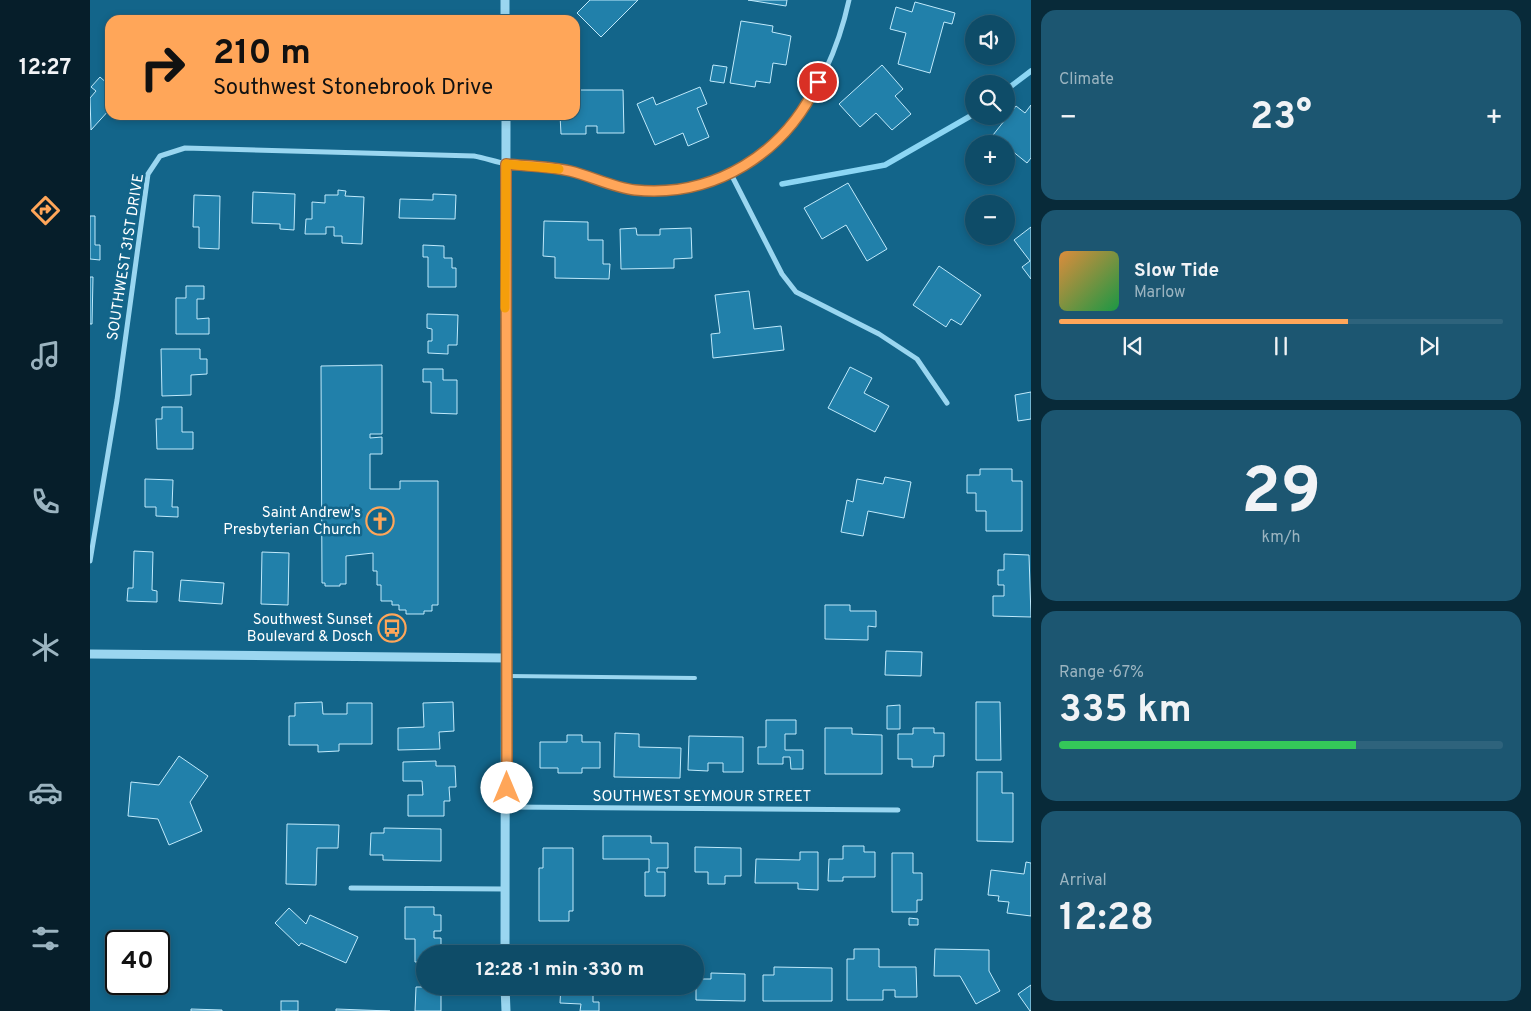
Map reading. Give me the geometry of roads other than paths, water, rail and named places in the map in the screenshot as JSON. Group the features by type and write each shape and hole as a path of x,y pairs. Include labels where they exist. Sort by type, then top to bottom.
{"street":[{"path":"505,0 505,15"},
{"name":"SOUTHWEST 31ST DRIVE","path":"90,561 117,400 148,174 160,156 185,148 474,156 506,164 569,170 633,190 657,191 700,185 731,174 752,162 786,134 811,97 832,51 849,0"},
{"path":"505,945 507,807 506,120"},
{"path":"731,174 782,274 796,292 880,334 917,359 947,404"},
{"path":"90,654 506,658"},
{"name":"SOUTHWEST SEYMOUR STREET","path":"507,807 898,810"},
{"path":"351,888 505,889"},
{"path":"506,995 506,1011"}],"lane":[{"path":"506,676 695,678"}],"waterway":[{"path":"1015,83 1031,71"},
{"path":"782,184 885,165 965,119"}],"place":[{"name":"Saint Andrew's Presbyterian Church","path":"380,521"},
{"name":"Southwest Sunset Boulevard & Dosch","path":"392,628"}]}
